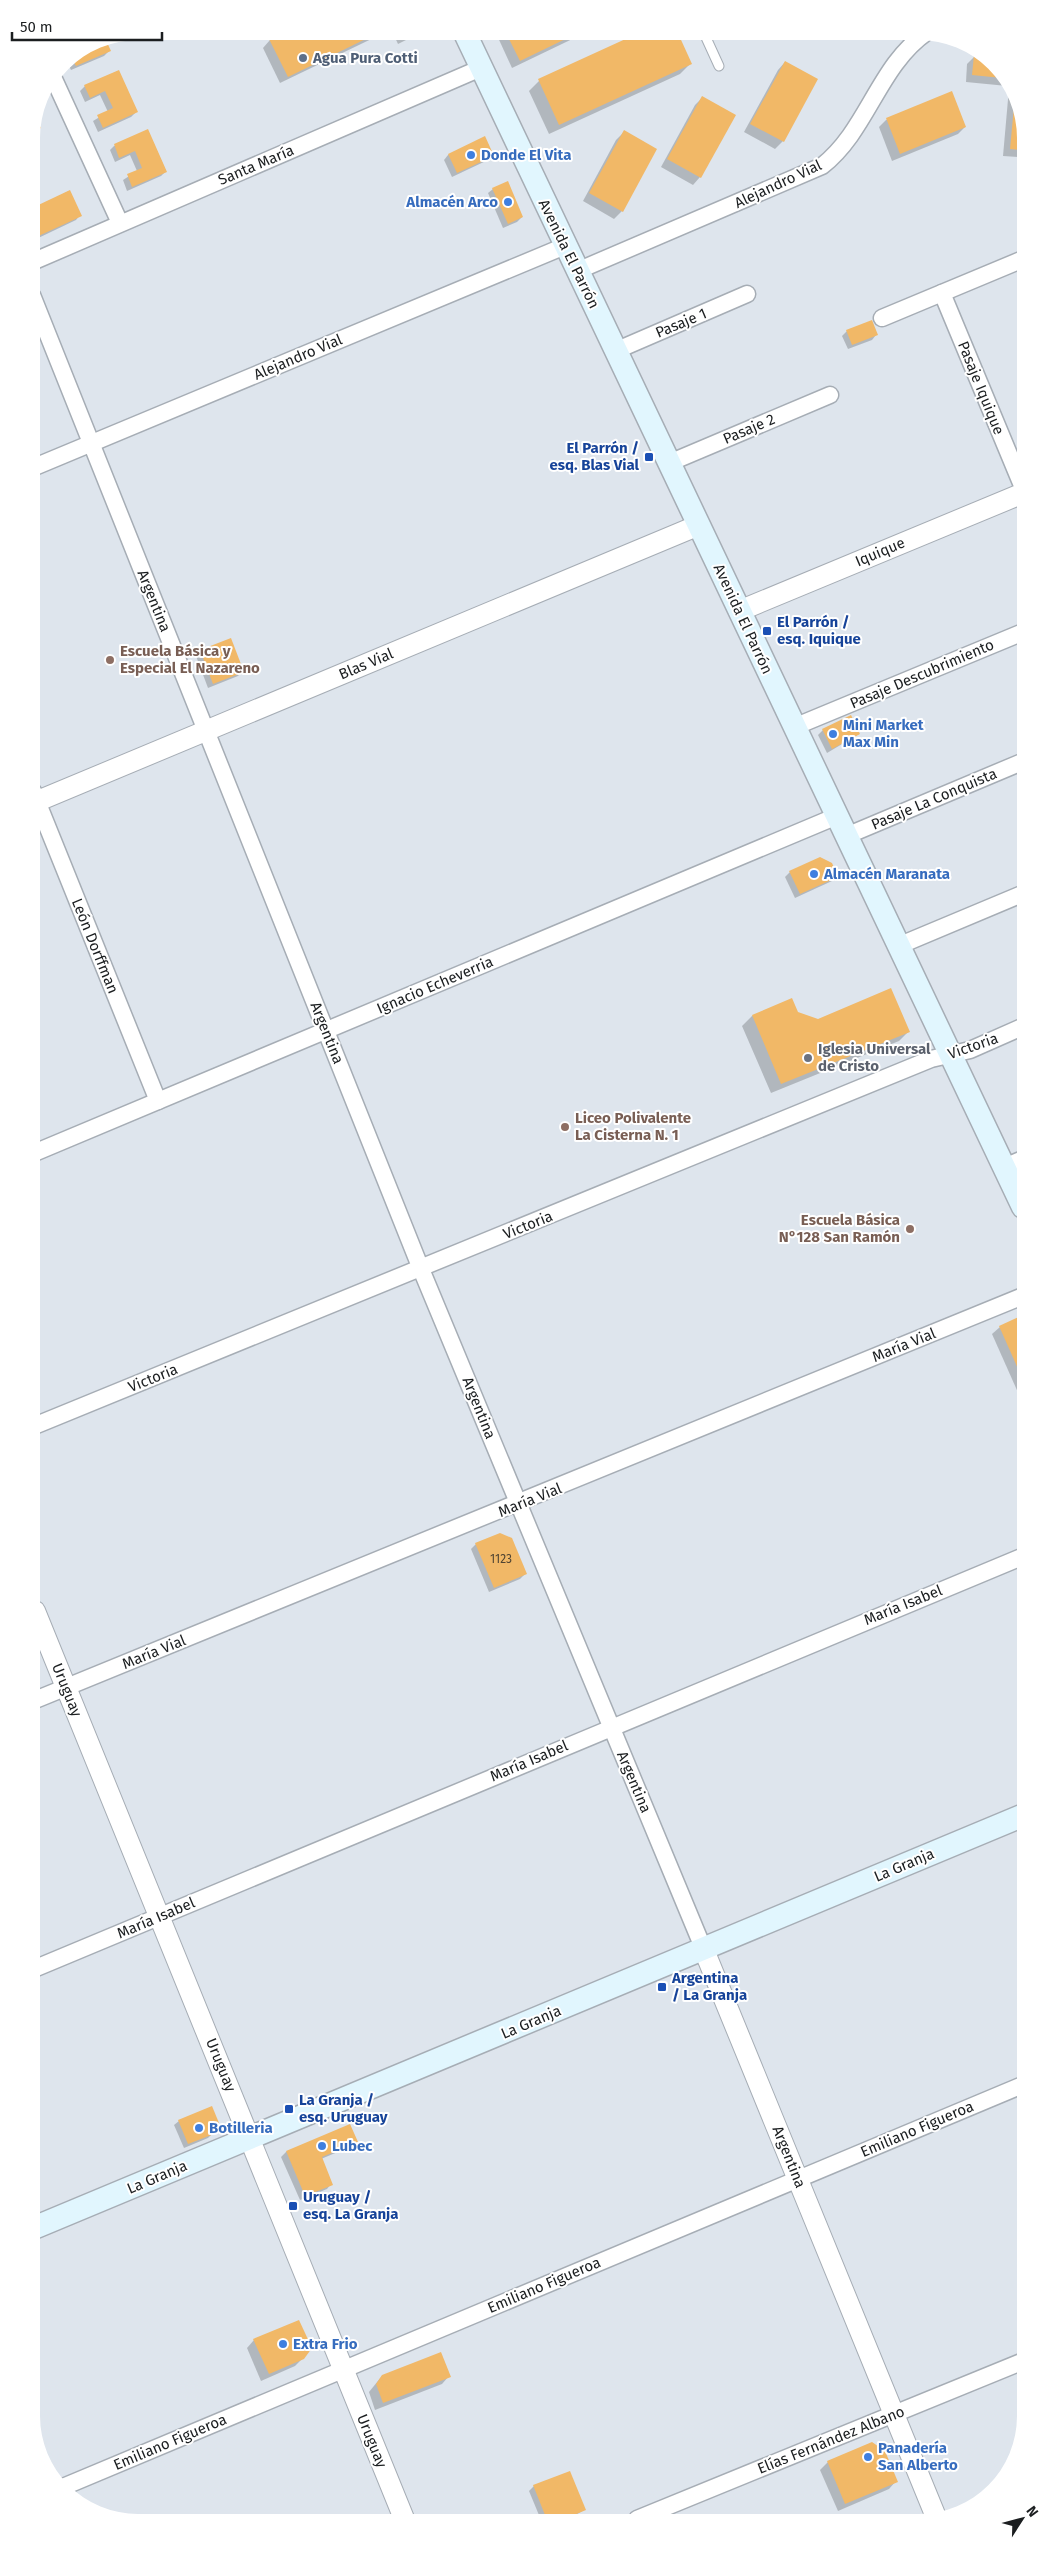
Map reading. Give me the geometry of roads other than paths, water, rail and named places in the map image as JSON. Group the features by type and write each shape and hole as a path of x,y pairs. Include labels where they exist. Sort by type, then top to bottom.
{"main road":[{"name":"Avenida El Parrón","path":"468,40 576,271 898,946 950,1054 1013,1163 1017,1181"},
{"name":"La Granja","path":"40,2225 1017,1818"}],"street":[{"name":"Alejandro Vial","path":"576,271 822,166 848,141 890,68 916,40"},
{"name":"Santa María","path":"40,258 481,68"},
{"path":"56,84 120,223"},
{"name":"Alejandro Vial","path":"40,465 565,246"},
{"path":"882,318 1017,262"},
{"name":"Pasaje Iquique","path":"942,293 1017,473"},
{"name":"Pasaje 1","path":"615,351 747,294"},
{"name":"Argentina","path":"40,315 421,1269 704,1950 934,2513"},
{"name":"Pasaje 2","path":"669,463 830,395"},
{"name":"Iquique","path":"739,611 1017,496"},
{"name":"Blas Vial","path":"40,796 206,731 699,526"},
{"name":"Pasaje Descubrimiento","path":"794,727 1017,635"},
{"name":"Pasaje La Conquista","path":"842,826 1017,764"},
{"name":"León Dorffman","path":"40,813 158,1101"},
{"name":"Ignacio Echeverria","path":"40,1150 326,1030 842,826"},
{"path":"898,946 1017,896"},
{"name":"Victoria","path":"40,1424 931,1059 970,1050 1017,1029"},
{"name":"María Vial","path":"40,1698 519,1504 1017,1298"},
{"name":"María Isabel","path":"40,1966 611,1726 1017,1559"},
{"name":"Uruguay","path":"40,1623 402,2514"},
{"name":"Emiliano Figueroa","path":"69,2485 1017,2087"},
{"name":"Elías Fernández Albano","path":"649,2514 1017,2364"}],"lane":[{"path":"707,40 719,66"}],"place":[{"name":"Agua Pura Cotti","path":"303,58"},
{"name":"Donde El Vita","path":"471,155"},
{"name":"Almacén Arco","path":"508,202"},
{"name":"El Parrón / esq. Blas Vial","path":"649,457"},
{"name":"El Parrón / esq. Iquique","path":"767,631"},
{"name":"Escuela Básica y Especial El Nazareno","path":"110,660"},
{"name":"Mini Market Max Min","path":"833,734"},
{"name":"Almacén Maranata","path":"814,874"},
{"name":"Iglesia Universal de Cristo","path":"808,1058"},
{"name":"Liceo Polivalente La Cisterna N. 1","path":"565,1127"},
{"name":"Escuela Básica N°128 San Ramón","path":"910,1229"},
{"name":"Argentina / La Granja","path":"662,1987"},
{"name":"La Granja / esq. Uruguay","path":"289,2109"},
{"name":"Botilleria","path":"199,2128"},
{"name":"Lubec","path":"322,2146"},
{"name":"Uruguay / esq. La Granja","path":"293,2206"},
{"name":"Extra Frio","path":"283,2344"},
{"name":"Panadería San Alberto","path":"868,2457"}]}
